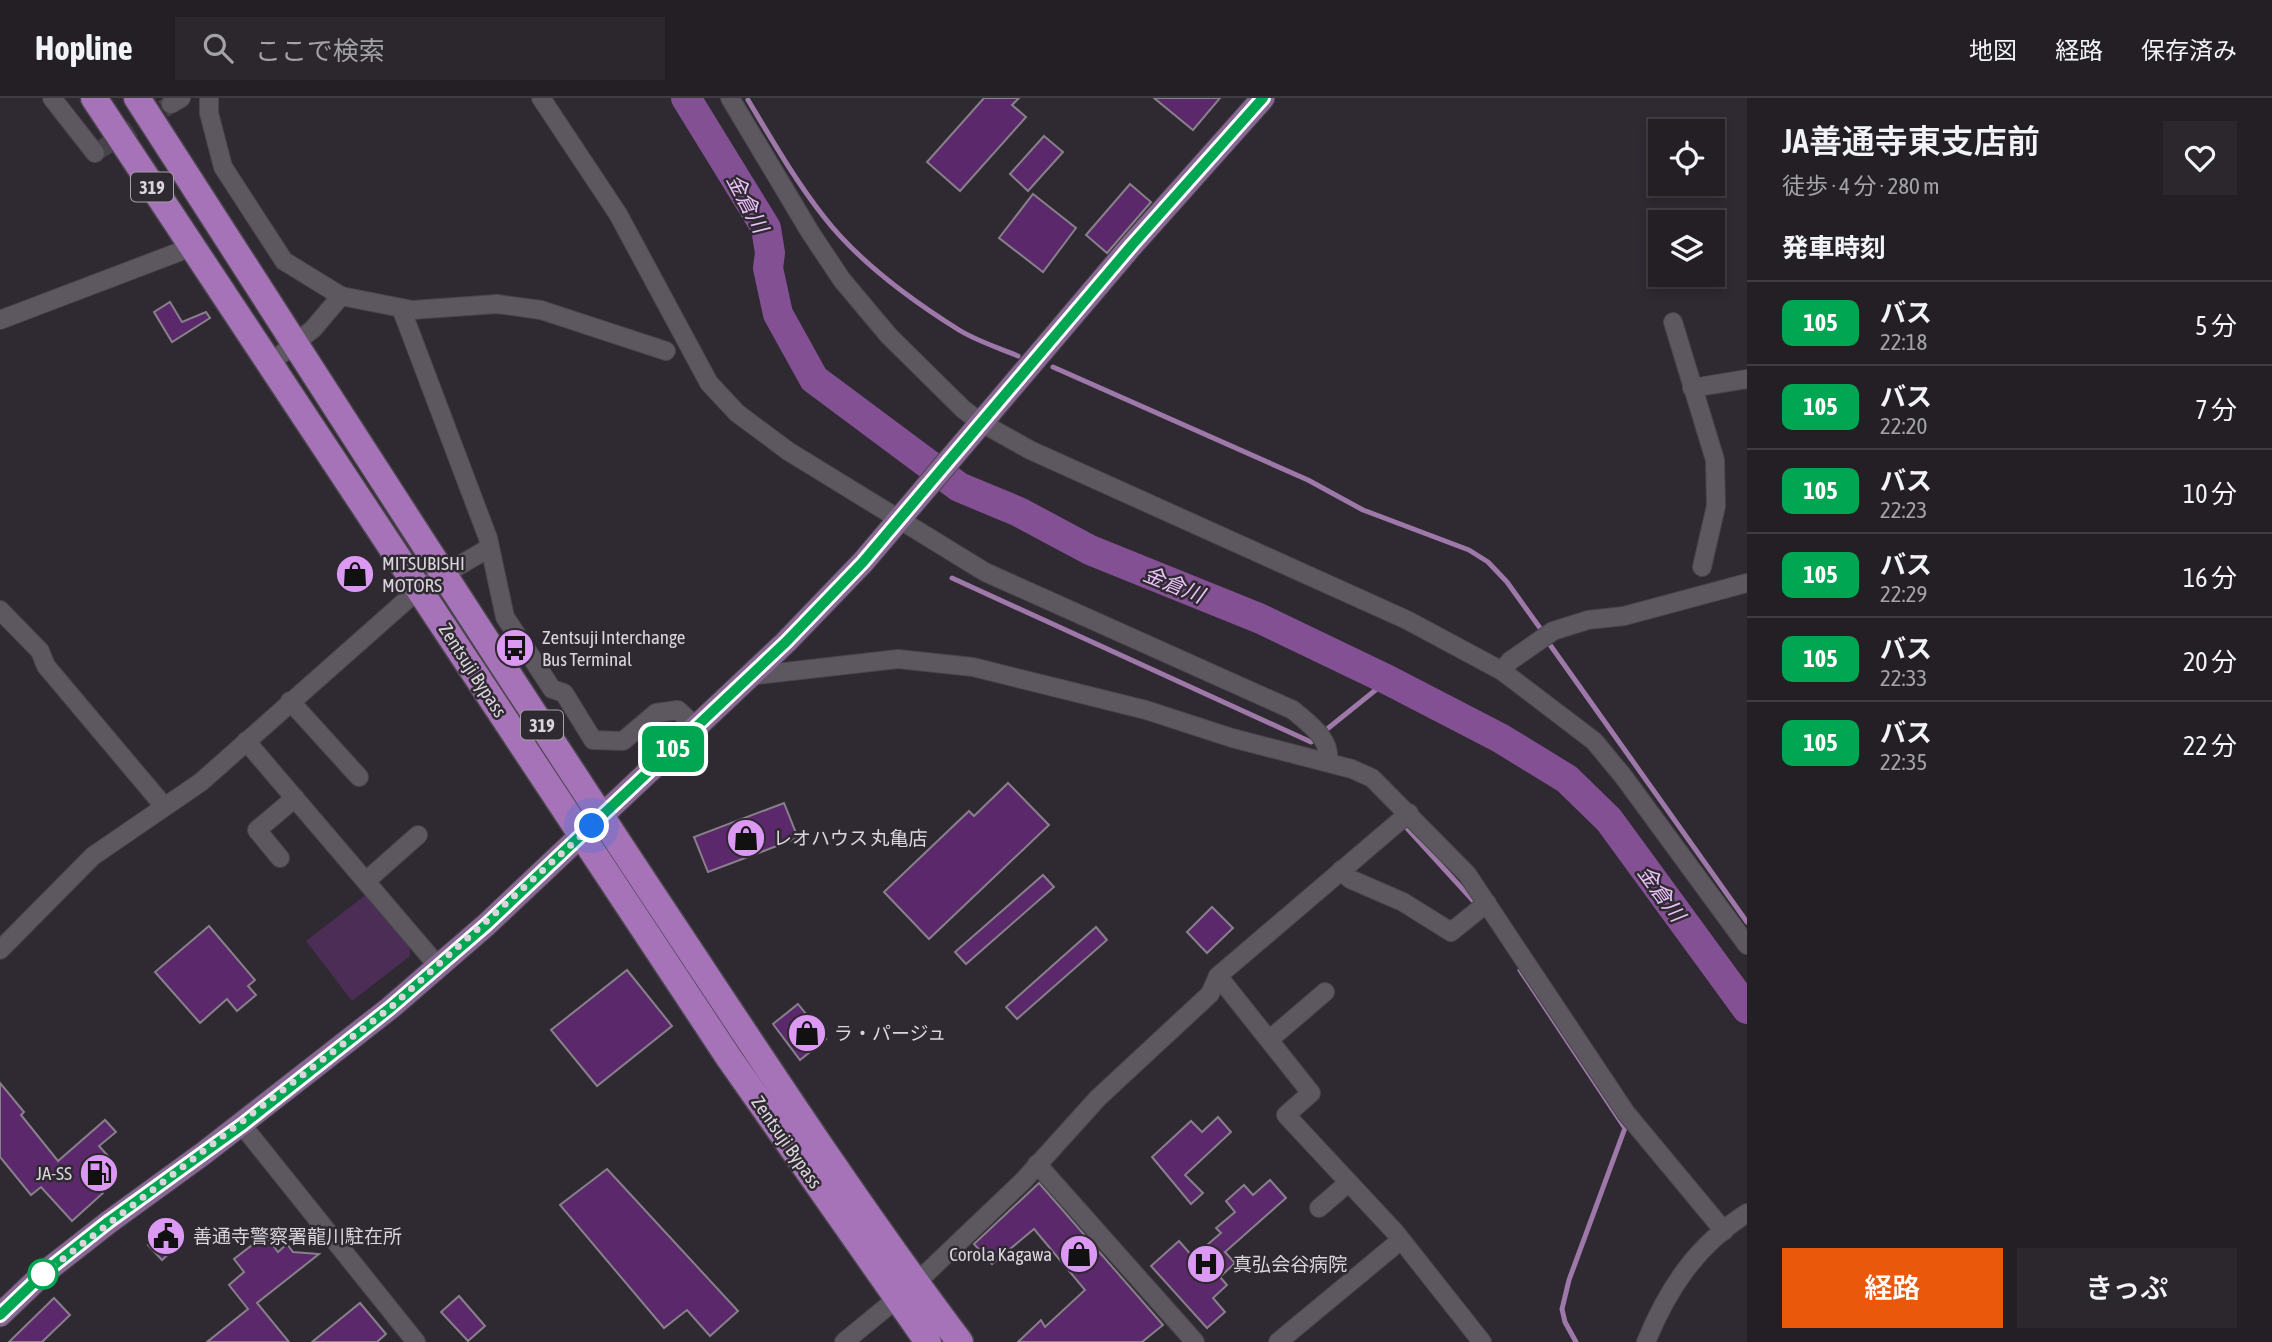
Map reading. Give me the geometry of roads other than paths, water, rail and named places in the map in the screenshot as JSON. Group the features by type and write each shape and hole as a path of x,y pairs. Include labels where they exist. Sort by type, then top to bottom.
{"highway":[{"name":"Zentsuji Bypass","path":"94,98 729,1058 906,1291 960,1342"},
{"name":"Zentsuji Bypass","path":"137,98 906,1291 928,1342"}],"main road":[{"path":"3,1304 108,1222 242,1125 390,1008 582,835 750,676 831,597 1132,245 1263,98"}],"street":[{"path":"52,98 95,153"},
{"path":"209,98 209,113 223,167 284,261 341,296 401,308 497,304 541,310 666,351"},
{"path":"541,98 618,214 709,383 737,414 788,451 905,512 985,572 1293,710 1321,736 1329,750 1328,762"},
{"path":"730,98 842,280 976,428 1407,620 1502,671 1594,741 1623,776 1747,945"},
{"path":"0,320 191,247"},
{"path":"269,364 313,329 341,296"},
{"path":"401,308 489,548 505,617 552,689 564,693 593,740 622,741 656,713 678,710 696,727"},
{"path":"1672,322 1715,460 1716,506 1702,567"},
{"path":"1692,388 1747,379"},
{"path":"0,950 93,856 163,805 201,782 419,589 489,548"},
{"path":"1502,671 1510,661 1553,631 1588,620 1623,616 1747,583"},
{"path":"0,610 40,650 46,666 163,805"},
{"path":"750,676 898,659 973,667 1146,710 1232,738 1328,762 1372,778 1467,874 1483,907 1620,1104 1724,1231"},
{"path":"290,701 359,777"},
{"path":"246,741 438,966"},
{"path":"280,858 257,830 295,798"},
{"path":"844,1342 906,1291 1037,1164 1098,1098 1210,994 1218,976 1409,813"},
{"path":"366,881 418,835"},
{"path":"1341,870 1350,879 1403,902 1451,932 1483,907"},
{"path":"1218,976 1311,1093 1286,1115 1401,1240 1482,1342"},
{"path":"1269,1040 1325,992"},
{"path":"242,1125 416,1342"},
{"path":"1037,1164 1195,1342"},
{"path":"1319,1208 1348,1183"},
{"path":"1646,1342 1659,1311 1683,1268 1747,1213"},
{"path":"1278,1342 1401,1240"}],"waterway":[{"name":"金倉川","path":"686,98 766,228 770,253 768,268 778,314 814,379 959,487 1019,512 1090,550 1261,619 1500,738 1567,779 1609,820 1747,1009"},
{"path":"748,100 803,189 838,234 869,265 904,293 959,330 1018,356"},
{"path":"1053,367 1308,480 1363,510 1469,550 1488,562 1507,582 1540,628"},
{"path":"952,578 1311,742 1388,680"},
{"path":"1548,642 1747,922"},
{"path":"1405,826 1478,906"},
{"path":"1520,970 1625,1128 1569,1280 1562,1309 1565,1322 1576,1342"}],"tunnel":[{"path":"95,153 171,104"}],"place":[{"name":"MITSUBISHI MOTORS","path":"355,574"},
{"name":"Zentsuji Interchange Bus Terminal","path":"515,648"},
{"name":"レオハウス 丸亀店","path":"746,838"},
{"name":"ラ・パージュ","path":"807,1033"},
{"name":"JA-SS","path":"99,1173"},
{"name":"善通寺警察署龍川駐在所","path":"166,1236"},
{"name":"Corola Kagawa","path":"1079,1254"},
{"name":"真弘会谷病院","path":"1206,1264"}]}
